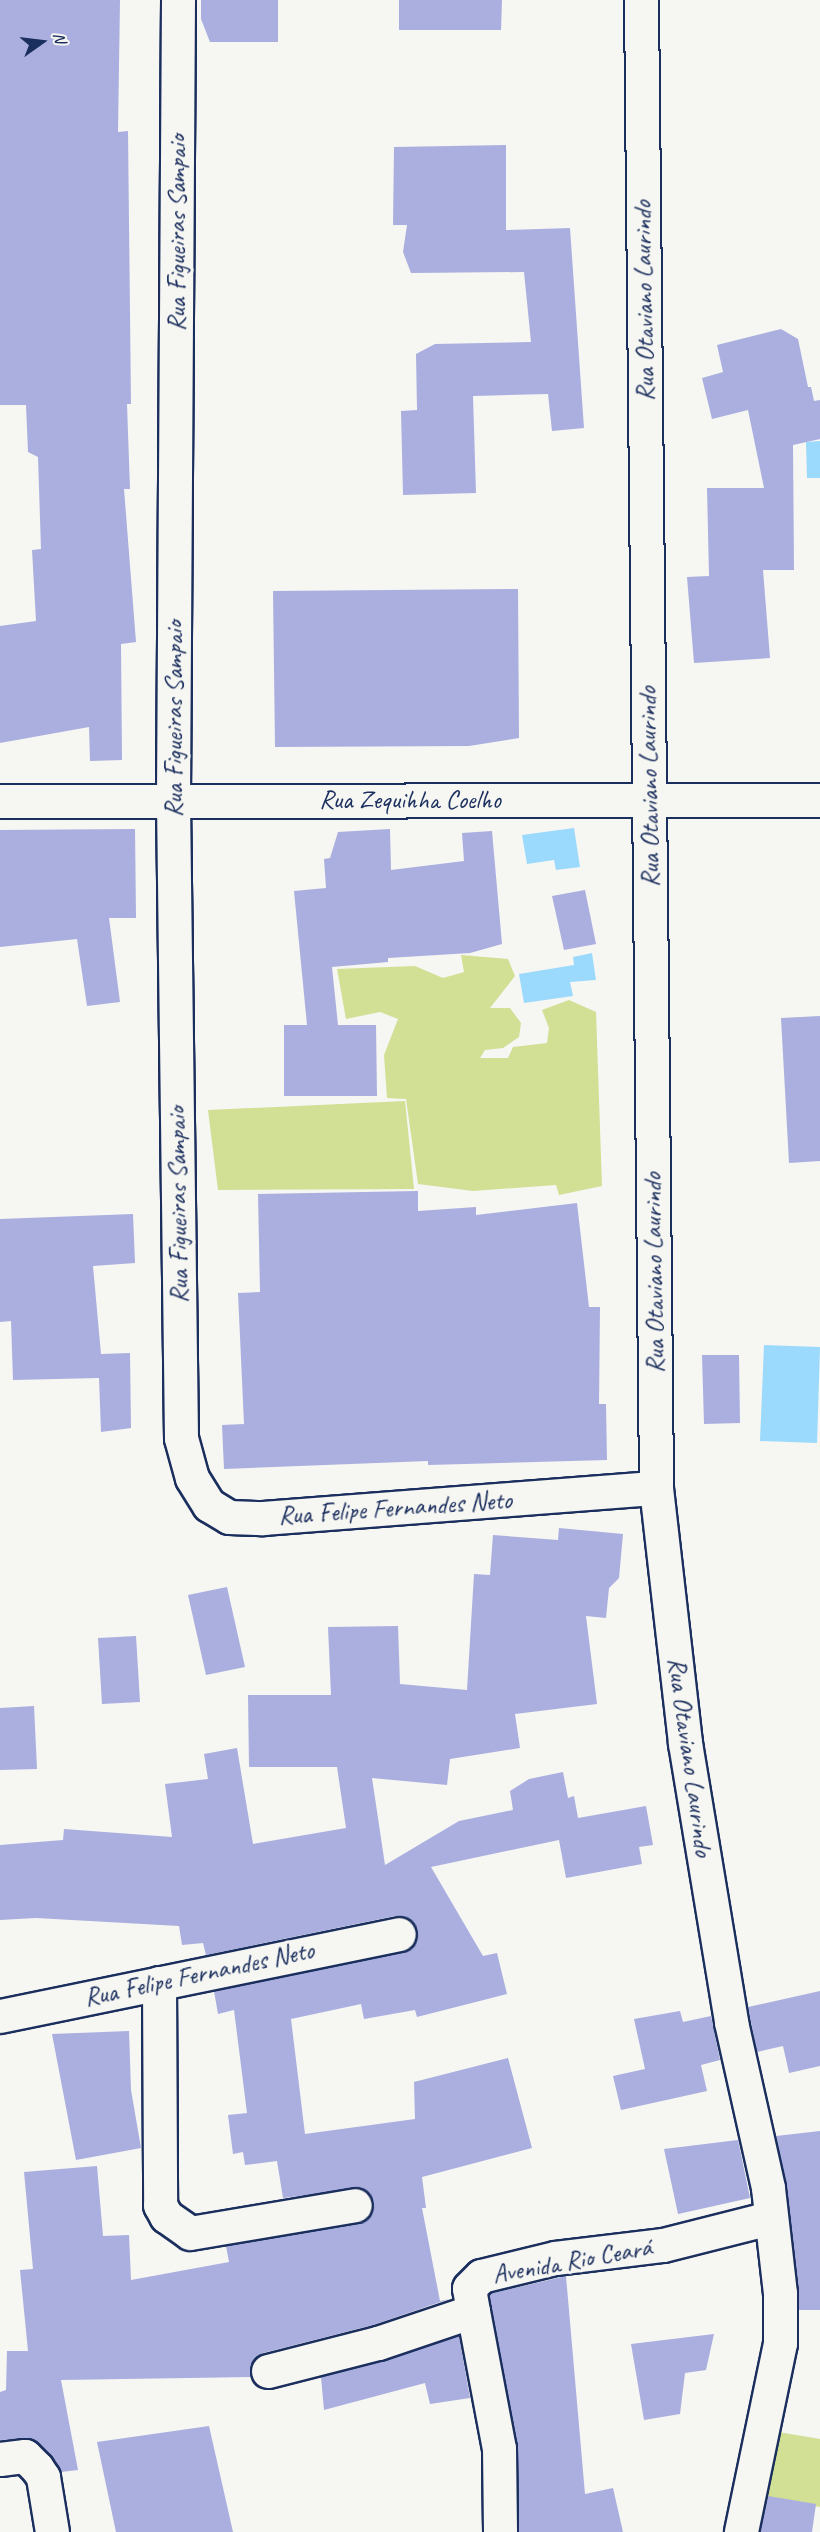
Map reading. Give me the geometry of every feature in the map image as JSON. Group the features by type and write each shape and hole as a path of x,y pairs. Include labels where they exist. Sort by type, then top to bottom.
{"street":[{"name":"Rua Figueiras Sampaio","path":"178,0 173,801 181,1438"},
{"name":"Rua Otaviano Laurindo","path":"641,0 656,1488 685,1743 731,2022 768,2188 780,2293 780,2343 741,2532"},
{"name":"Rua Zequihha Coelho","path":"0,801 820,800"},
{"name":"Rua Felipe Fernandes Neto","path":"181,1438 192,1479 209,1505 229,1517 263,1518 656,1488"},
{"name":"Rua Felipe Fernandes Neto","path":"0,2016 399,1934"},
{"path":"159,1983 160,2205 166,2216 190,2233 355,2205"},
{"name":"Avenida Rio Ceará","path":"268,2371 378,2343 473,2311 469,2288 481,2276 555,2258 663,2245 770,2218"},
{"path":"473,2311 499,2448 500,2532"},
{"path":"12,2457 43,2477 52,2532"}],"green space":[{"path":"461,955 508,959 515,976 490,1008 510,1008 521,1023 519,1037 503,1048 485,1050 480,1058 508,1058 513,1047 547,1043 549,1028 542,1010 569,1000 596,1012 602,1186 559,1195 556,1185 473,1191 418,1184 406,1099 387,1098 384,1055 398,1019 380,1012 346,1019 337,969 415,966 443,978 464,972"},
{"path":"405,1101 414,1189 218,1190 208,1110"},
{"path":"760,2429 820,2439 820,2507 749,2495"}],"water":[{"path":"820,441 820,478 807,478 806,442"},
{"path":"574,828 580,867 556,870 554,860 527,864 522,835"},
{"path":"592,953 596,980 570,982 573,996 524,1003 519,974 574,965 573,957"},
{"path":"764,1345 820,1347 817,1443 760,1441"}],"building":[{"path":"0,0 120,0 118,132 128,131 131,404 127,404 130,489 124,489 136,642 121,644 122,760 90,761 89,727 0,743 0,626 36,621 32,550 41,549 38,457 28,452 26,405 0,405"},
{"path":"201,0 278,0 278,42 210,42 201,19"},
{"path":"399,0 502,0 501,30 399,30"},
{"path":"506,145 506,230 570,228 584,428 552,431 548,394 473,396 476,493 403,495 401,411 417,410 416,354 435,344 531,342 524,272 411,273 403,252 407,225 393,225 394,147"},
{"path":"781,329 798,339 808,387 811,387 814,401 820,400 820,439 793,445 794,570 763,570 770,658 694,663 687,577 709,576 707,488 764,488 748,410 712,419 702,378 723,372 717,345"},
{"path":"518,589 519,738 469,746 275,747 273,591"},
{"path":"135,829 136,918 109,918 120,1002 87,1006 77,939 0,947 0,830"},
{"path":"390,829 391,870 464,861 462,833 492,831 502,944 470,953 388,958 388,962 332,967 338,1025 376,1025 377,1096 284,1096 284,1025 307,1025 294,891 326,888 324,859 330,858 338,832"},
{"path":"585,890 596,944 564,950 552,896"},
{"path":"820,1016 820,1161 789,1163 781,1018"},
{"path":"418,1191 418,1211 476,1207 476,1215 577,1203 589,1307 600,1307 599,1404 606,1404 607,1460 428,1465 428,1461 224,1469 222,1425 244,1424 238,1293 260,1292 258,1194"},
{"path":"133,1214 135,1263 93,1266 101,1354 130,1353 131,1428 101,1432 99,1378 13,1380 11,1321 0,1322 0,1219"},
{"path":"702,1355 739,1355 740,1423 704,1424"},
{"path":"559,1528 623,1534 619,1578 609,1588 606,1618 586,1616 597,1704 515,1714 520,1748 450,1759 447,1785 372,1778 385,1865 459,1821 513,1810 510,1791 529,1779 563,1772 568,1798 574,1796 578,1818 646,1806 653,1845 639,1847 642,1864 566,1878 559,1840 431,1867 483,1956 497,1953 507,1994 417,2017 415,2010 364,2019 361,2004 291,2019 305,2134 415,2119 414,2082 508,2058 532,2148 422,2177 426,2208 422,2208 440,2301 449,2299 373,2325 263,2353 250,2365 251,2377 61,2380 78,2470 61,2472 50,2455 32,2439 0,2440 0,2392 6,2390 7,2351 28,2351 20,2270 33,2269 24,2172 97,2166 103,2236 129,2235 131,2280 229,2262 226,2246 366,2220 374,2202 362,2188 283,2198 277,2161 245,2165 243,2152 233,2154 228,2115 247,2113 234,2010 218,2014 214,1991 403,1952 412,1948 417,1931 413,1921 395,1916 206,1955 203,1943 182,1945 179,1926 36,1918 0,1920 0,1845 63,1840 64,1829 172,1837 165,1784 208,1779 204,1754 237,1748 253,1844 346,1828 337,1767 249,1767 248,1695 331,1695 328,1627 398,1626 400,1684 467,1690 474,1574 490,1575 493,1535 558,1540"},
{"path":"227,1587 245,1667 206,1675 188,1595"},
{"path":"136,1636 140,1702 102,1704 98,1638"},
{"path":"34,1706 37,1769 0,1770 0,1708"},
{"path":"820,1991 820,2066 789,2073 783,2046 757,2052 748,2007"},
{"path":"680,2011 683,2022 711,2016 720,2060 701,2065 707,2091 621,2110 613,2076 645,2069 634,2019"},
{"path":"129,2031 131,2090 141,2148 76,2160 52,2034"},
{"path":"820,2131 820,2310 799,2310 787,2186 776,2136"},
{"path":"738,2140 750,2198 678,2214 664,2149"},
{"path":"566,2276 585,2494 613,2488 623,2532 519,2532 517,2445 489,2294"},
{"path":"714,2334 706,2370 685,2373 680,2414 644,2420 631,2344"},
{"path":"459,2336 470,2398 430,2404 425,2383 324,2410 321,2377"},
{"path":"209,2426 233,2532 116,2532 97,2442"},
{"path":"768,2496 816,2504 812,2532 760,2532"}]}
